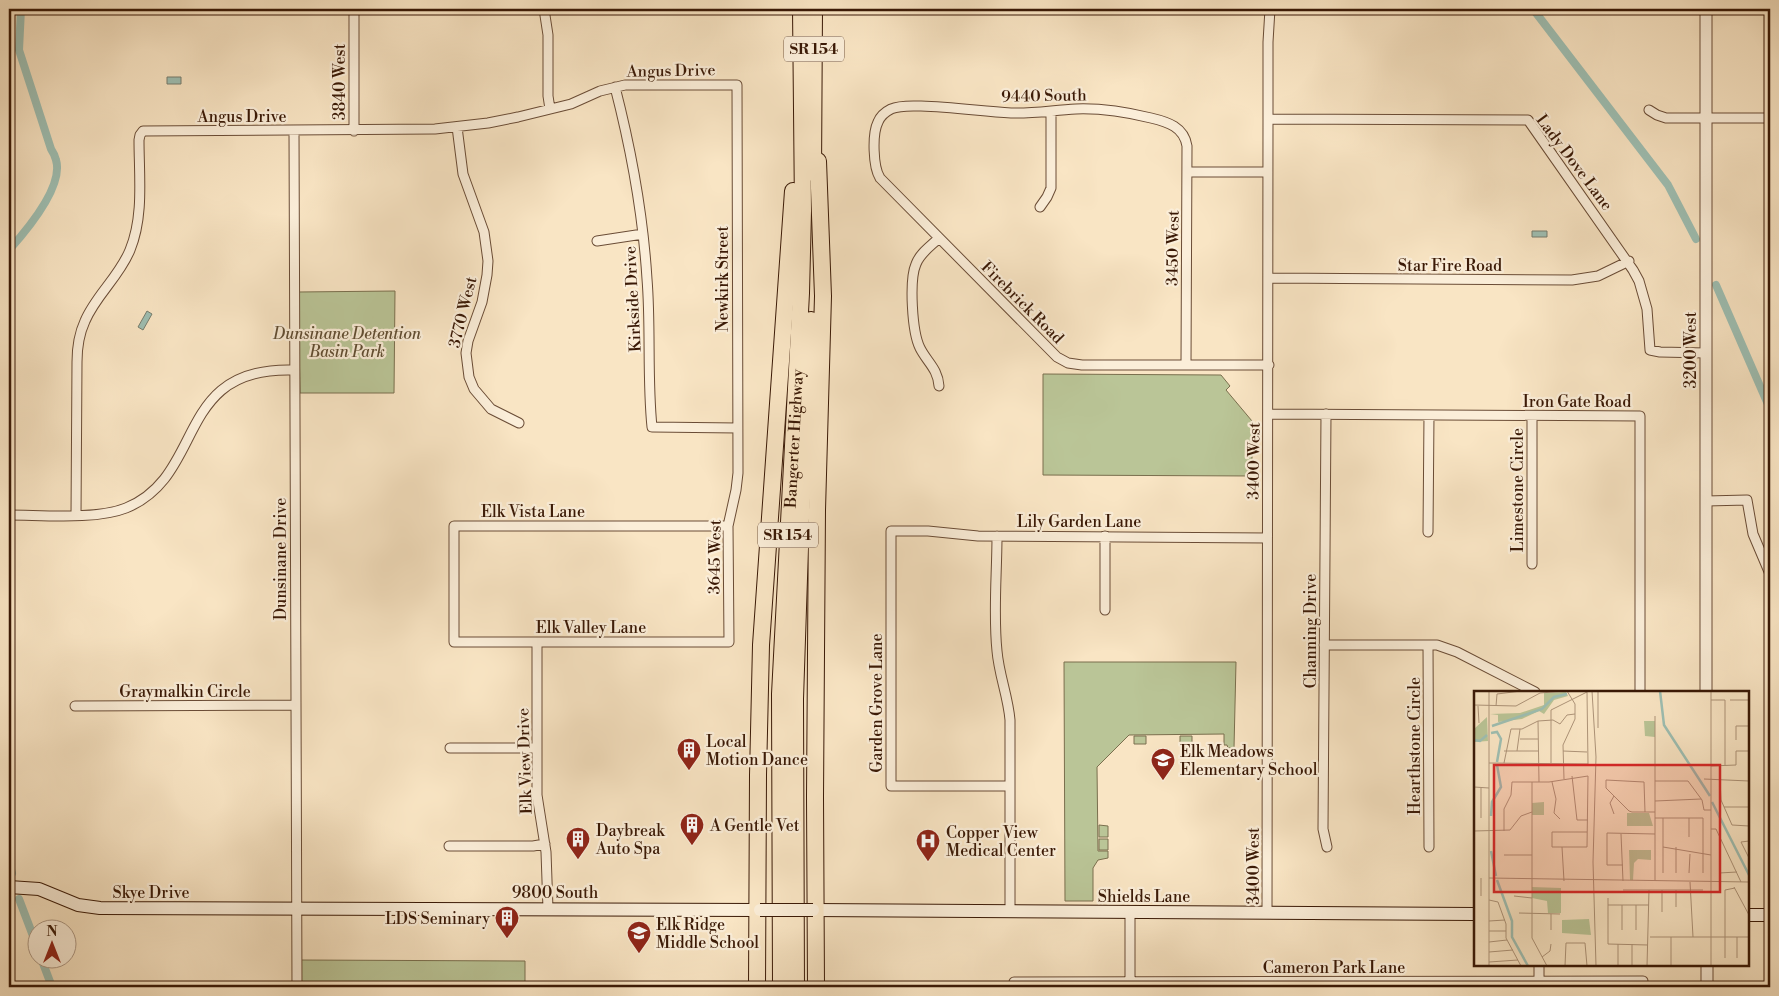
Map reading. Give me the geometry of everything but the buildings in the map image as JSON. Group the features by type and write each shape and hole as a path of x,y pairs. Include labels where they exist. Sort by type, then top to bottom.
{"highway":[{"name":"Bangerter Highway","path":"796,987 795,699 801,518 811,352 808,86 801,9"},
{"name":"Bangerter Highway","path":"781,987 780,694 801,293 808,86 814,9"},
{"path":"757,987 762,636 808,86"},
{"path":"808,86 823,296 817,520 816,987"}],"main road":[{"name":"Skye Drive","path":"9,886 39,889 70,902 93,908 297,909"},
{"name":"9800 South","path":"297,909 815,910"},
{"name":"Shields Lane","path":"815,910 1474,914"},
{"path":"1749,916 1770,915"}],"street":[{"name":"3840 West","path":"354,9 354,131"},
{"path":"544,9 548,35 548,96 550,109"},
{"name":"3400 West","path":"1267,913 1268,42 1270,9"},
{"name":"3200 West","path":"1706,9 1706,691"},
{"name":"Angus Drive","path":"76,515 78,342 89,312 124,263 135,235 139,208 140,135 143,131 354,131 457,128 571,104 615,87 635,84 736,85"},
{"name":"Newkirk Street","path":"736,85 738,473"},
{"name":"Kirkside Drive","path":"615,87 632,164 643,234 649,322 652,427 738,428"},
{"name":"9440 South","path":"878,122 887,111 902,106 964,108 1015,113 1088,109 1127,112 1172,124 1182,132"},
{"path":"1649,110 1666,118 1770,118"},
{"path":"1040,207 1051,188 1051,112"},
{"name":"Lady Dove Lane","path":"1268,119 1528,120 1629,261 1644,295 1650,350 1706,353"},
{"name":"Firebrick Road","path":"878,122 875,131 875,164 878,175 1053,354 1062,360 1082,365 1269,365"},
{"name":"3770 West","path":"457,128 463,174 484,232 488,261 485,290 468,341 469,377 478,394 491,409 519,423"},
{"name":"Dunsinane Drive","path":"294,130 297,987"},
{"name":"3450 West","path":"1182,132 1187,146 1188,172 1186,365"},
{"path":"1188,172 1268,172"},
{"path":"597,241 643,234"},
{"path":"939,238 922,254 915,266 913,316 917,341 936,371 939,386"},
{"name":"Star Fire Road","path":"1268,278 1581,280 1607,273 1629,261"},
{"path":"9,515 95,515 118,510 139,501 151,493 169,474 205,406 226,386 257,373 274,370 294,370"},
{"name":"Iron Gate Road","path":"1269,414 1640,416 1640,691"},
{"name":"Channing Drive","path":"1326,414 1323,829 1327,847"},
{"path":"1428,532 1429,415"},
{"name":"Limestone Circle","path":"1532,416 1532,564"},
{"name":"3645 West","path":"729,642 728,526 738,473"},
{"path":"1706,501 1747,500 1753,534 1770,574"},
{"name":"Elk Vista Lane","path":"454,642 454,526 728,526"},
{"name":"Lily Garden Lane","path":"891,531 928,531 961,535 997,536 1267,538"},
{"name":"Garden Grove Lane","path":"891,531 891,786 1010,786"},
{"path":"997,536 996,643 1001,676 1009,708 1010,912"},
{"path":"1105,536 1105,610"},
{"name":"Elk Valley Lane","path":"454,642 729,642"},
{"name":"Elk View Drive","path":"537,642 538,808 547,860 548,909"},
{"path":"1324,645 1437,645 1452,650 1533,691"},
{"name":"Hearthstone Circle","path":"1428,645 1429,847"},
{"name":"Graymalkin Circle","path":"75,706 295,705"},
{"path":"450,748 537,748"},
{"path":"449,846 533,846 545,844"},
{"path":"1130,912 1130,982"},
{"path":"1539,966 1539,984"},
{"path":"1707,966 1707,987"},
{"name":"Cameron Park Lane","path":"1014,982 1130,982 1214,985 1431,985 1643,982"}],"green space":[{"name":"Dunsinane Detention Basin Park","path":"395,291 394,393 300,393 298,292"},
{"path":"1043,374 1221,375 1230,386 1226,390 1252,421 1252,476 1043,475"},
{"path":"1064,662 1236,662 1234,748 1228,748 1227,745 1224,745 1224,734 1129,735 1097,767 1098,851 1108,851 1108,858 1098,860 1093,868 1093,901 1065,901"},
{"path":"1134,736 1146,736 1146,744 1134,744"},
{"path":"1180,736 1192,736 1192,744 1180,744"},
{"path":"1099,825 1108,826 1108,837 1099,837"},
{"path":"1099,839 1108,839 1108,850 1099,850"},
{"path":"301,960 525,961 525,987 301,987"}],"water":[{"path":"167,77 181,77 181,84 167,84"},
{"path":"1532,231 1547,231 1547,237 1532,237"},
{"path":"147,311 152,314 143,330 138,327"}],"waterway":[{"path":"9,250 42,208 54,183 57,171 56,159 51,149 19,50 21,9"},
{"path":"1533,9 1668,185 1696,239"},
{"path":"1716,285 1770,409"},
{"path":"9,862 12,873"},
{"path":"19,899 28,923"},
{"path":"45,968 52,987"}],"place":[{"name":"Local Motion Dance","path":"689,771"},
{"name":"Elk Meadows Elementary School","path":"1163,781"},
{"name":"A Gentle Vet","path":"692,846"},
{"name":"Daybreak Auto Spa","path":"578,860"},
{"name":"Copper View Medical Center","path":"928,862"},
{"name":"LDS Seminary","path":"507,939"},
{"name":"Elk Ridge Middle School","path":"639,954"}]}
